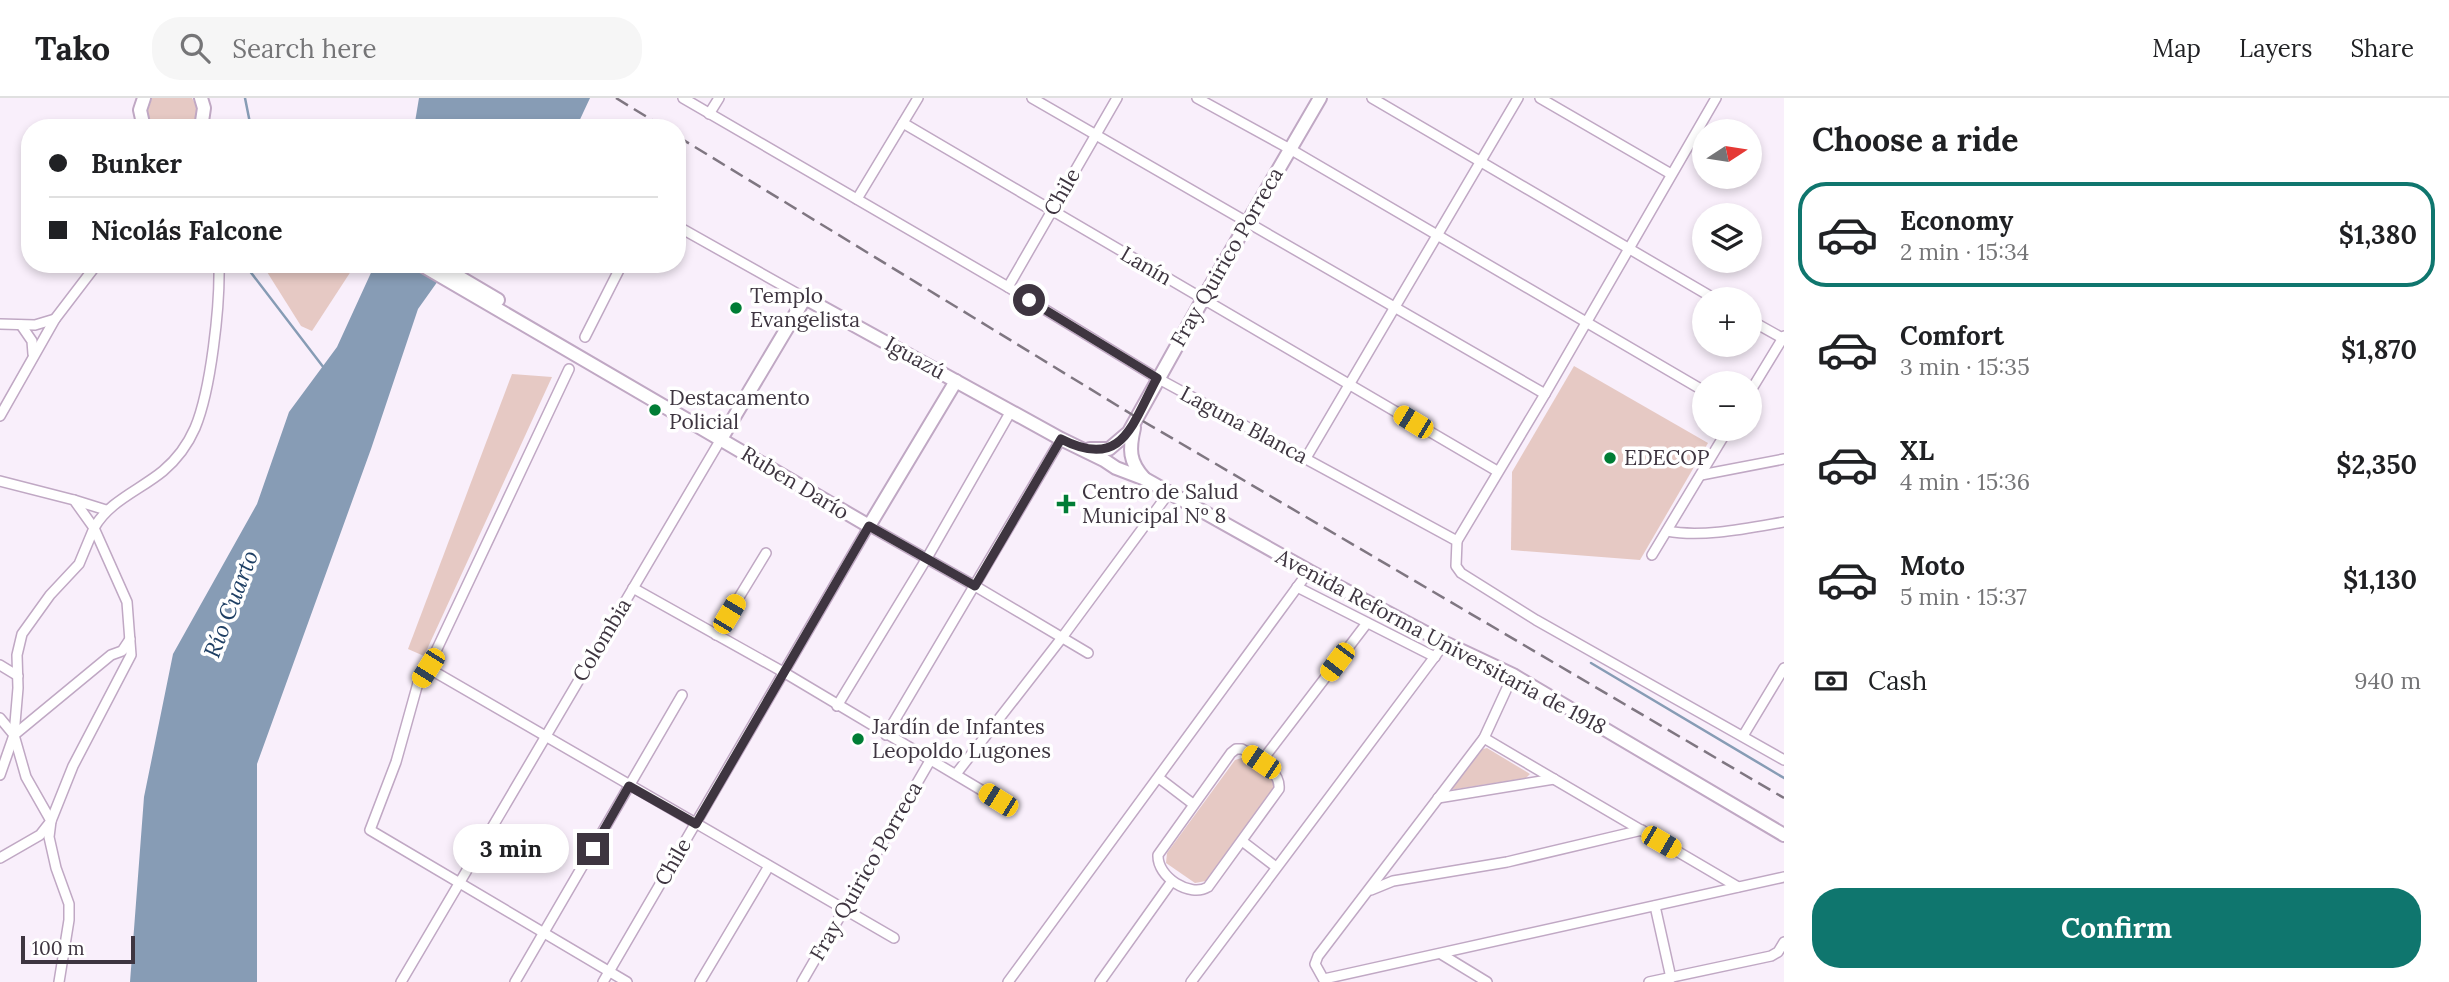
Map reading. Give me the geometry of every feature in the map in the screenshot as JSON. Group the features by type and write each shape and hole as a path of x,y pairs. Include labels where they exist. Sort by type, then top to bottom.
{"main road":[{"path":"201,98 203,119"},
{"name":"Fray Quirico Porreca","path":"1145,479 1121,469 1129,464 1119,453 1157,378 1320,98"},
{"path":"138,100 140,119"},
{"path":"436,273 538,329"},
{"path":"451,273 538,329"},
{"name":"Iguazú","path":"805,299 1079,449 1119,453"},
{"name":"Colombia","path":"721,439 805,299"},
{"name":"Ruben Darío","path":"538,329 709,428 721,439 869,526"},
{"name":"Chile","path":"869,526 956,381"},
{"path":"1119,453 1145,479 1168,494"},
{"name":"Avenida Reforma Universitaria de 1918","path":"1168,494 1445,643 1513,676 1784,835"}],"street":[{"name":"Laguna Blanca","path":"683,98 1008,287 1157,378 1457,541"},
{"path":"709,114 719,98"},
{"path":"857,199 918,98"},
{"path":"1032,98 1545,394"},
{"name":"Chile","path":"1008,287 1117,98"},
{"path":"1197,98 1290,149 1692,384"},
{"path":"1372,98 1694,287"},
{"path":"1306,458 1518,98"},
{"path":"1539,98 1671,174"},
{"path":"1716,98 1457,541 1456,566 1461,573 1536,620 1784,760"},
{"name":"Lanín","path":"903,123 1497,471"},
{"name":"Iguazú","path":"686,231 805,299"},
{"path":"0,416 55,319 90,273"},
{"path":"51,821 26,776 14,735 17,655 22,635 50,595 79,564 94,528 106,510 163,470 180,452 193,431 199,417 209,367 219,273"},
{"path":"585,337 617,273"},
{"path":"0,324 35,325 55,319"},
{"path":"21,325 32,341 33,354"},
{"path":"1762,327 1783,338 1762,372"},
{"path":"569,369 428,668 418,684 396,762 370,830 627,982"},
{"path":"837,706 927,558 1011,411"},
{"name":"Colombia","path":"401,982 721,439"},
{"path":"886,735 1061,439"},
{"path":"1652,555 1721,441"},
{"path":"1700,475 1784,458"},
{"path":"0,481 106,510"},
{"path":"956,774 1061,639 1168,494"},
{"path":"59,982 69,904 56,868 49,837 51,821 73,766 129,662 131,638 127,602 94,528 74,500"},
{"path":"1667,531 1676,533 1728,530 1784,522"},
{"name":"Chile","path":"603,982 869,526"},
{"name":"Ruben Darío","path":"869,526 1088,653"},
{"path":"716,635 766,553"},
{"path":"1008,982 1309,571"},
{"path":"1297,587 1435,657"},
{"path":"633,588 785,673 998,800"},
{"path":"1261,762 1367,623"},
{"path":"0,775 4,752 14,735 111,655 122,651 131,638"},
{"path":"1191,982 1445,643"},
{"path":"0,664 18,676"},
{"path":"428,668 894,938"},
{"path":"1743,736 1784,668"},
{"path":"1513,676 1484,738 1318,956 1315,964 1325,981 1784,877"},
{"path":"515,982 682,695"},
{"path":"0,718 14,735"},
{"path":"1484,738 1738,887"},
{"path":"1236,749 1242,749 1261,762 1277,775 1280,782 1279,789 1209,887 1200,892 1190,891 1172,881 1157,864 1158,855 1193,804 1236,749"},
{"name":"Fray Quirico Porreca","path":"802,982 931,759"},
{"path":"1159,778 1193,804"},
{"path":"1438,798 1554,779"},
{"path":"0,859 40,835 51,821"},
{"path":"1368,892 1393,881 1507,862 1642,831"},
{"path":"1242,841 1276,867"},
{"path":"700,982 769,866"},
{"path":"1100,982 1172,881"},
{"path":"1655,906 1671,978"},
{"path":"1650,982 1771,956 1778,952 1783,944"},
{"path":"1441,954 1487,982"}],"shaded area":[{"path":"152,98 192,98 198,109 196,119 149,119 147,113"},
{"path":"268,273 350,273 312,331 301,326"},
{"name":"EDECOP","path":"1574,366 1692,434 1692,441 1708,443 1640,560 1511,550 1512,472"},
{"path":"512,374 552,377 424,656 408,649"},
{"path":"1487,748 1530,774 1526,778 1450,790 1483,749"},
{"path":"1245,757 1273,779 1273,789 1206,881 1195,883 1166,863 1167,853 1235,760"}],"water":[{"path":"419,98 590,98 580,119 416,119"},
{"name":"Río Cuarto","path":"371,273 444,273 418,309 371,449 257,764 257,982 130,982 144,797 173,654 257,504 289,412 337,347"}],"waterway":[{"path":"245,98 249,119"},
{"path":"251,273 324,368"},
{"path":"1591,663 1784,778"}],"railway":[{"path":"616,98 650,119"},
{"path":"686,142 1136,417 1784,798"}],"place":[{"name":"Templo Evangelista","path":"736,308"},
{"name":"Destacamento Policial","path":"655,410"},
{"name":"EDECOP","path":"1610,458"},
{"name":"Centro de Salud Municipal Nº 8","path":"1066,504"},
{"name":"Jardín de Infantes Leopoldo Lugones","path":"858,739"}],"route":[{"path":"593,849 629,786 696,824 869,526 975,586 1061,439 1079,449 1104,450 1117,444 1129,432 1157,378 1029,300"}]}
